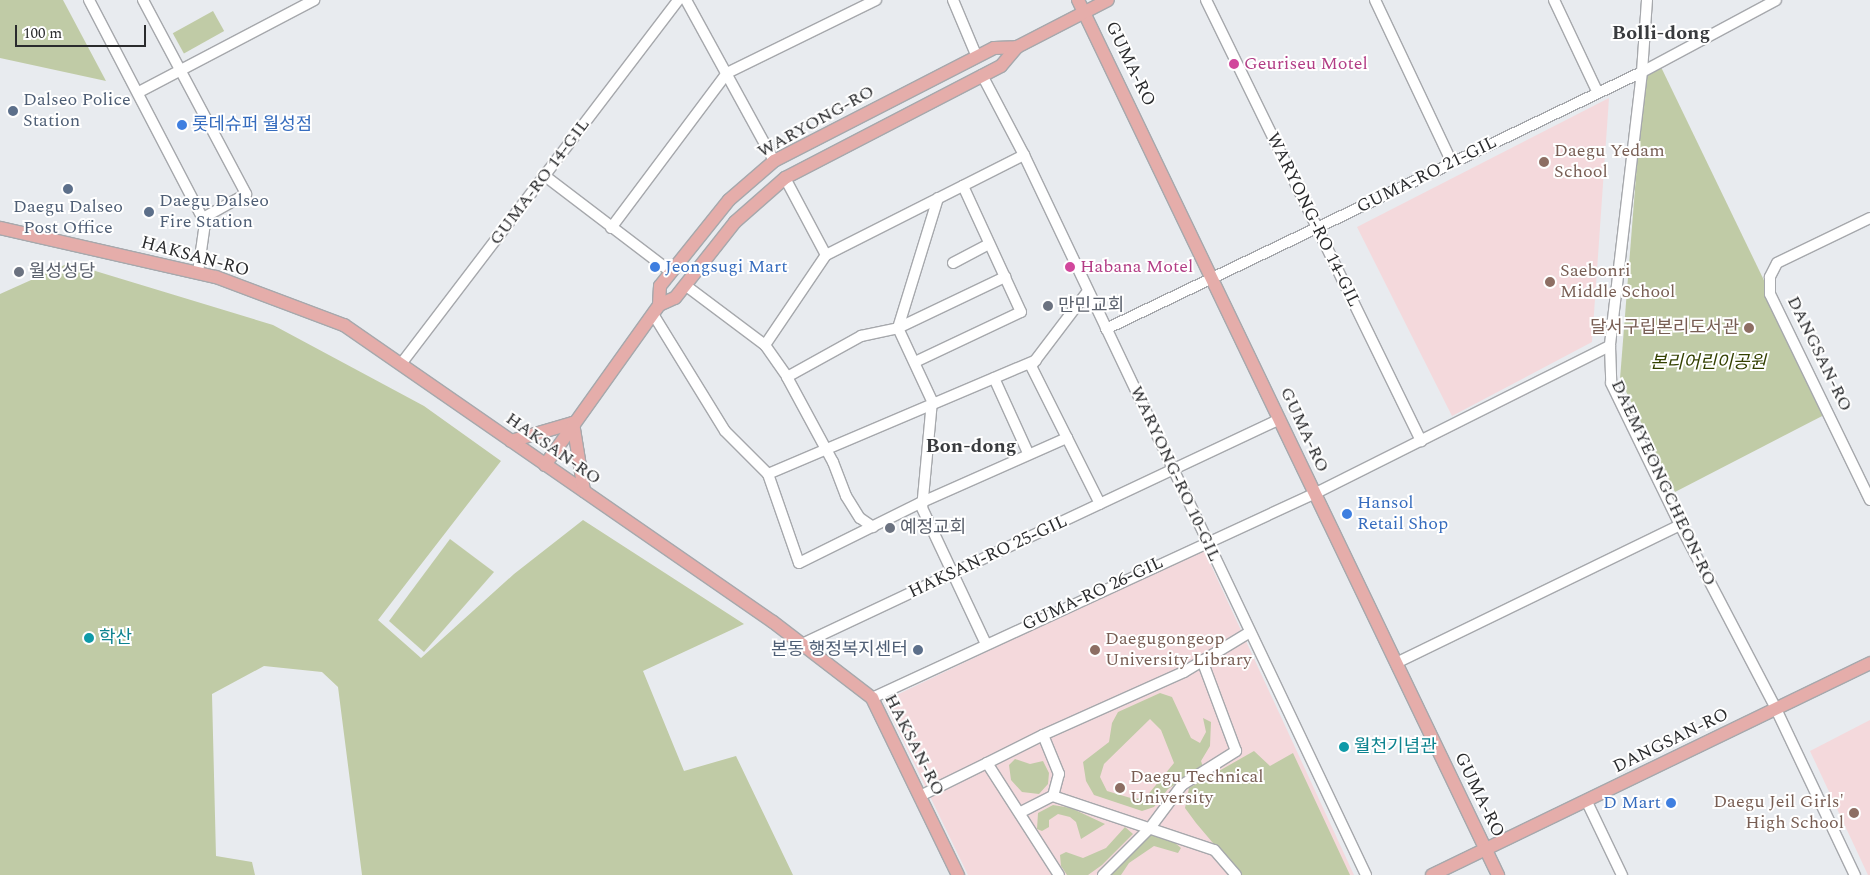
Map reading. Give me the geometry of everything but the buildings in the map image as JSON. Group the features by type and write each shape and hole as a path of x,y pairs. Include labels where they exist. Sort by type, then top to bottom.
{"main road":[{"name":"GUMA-RO","path":"1078,0 1498,875"},
{"name":"WARYONG-RO","path":"656,310 660,286 728,200 774,161 994,48 1017,47 1108,0"},
{"name":"WARYONG-RO","path":"545,465 573,423 656,310 675,298 735,222 785,178 1002,66 1017,47"},
{"name":"HAKSAN-RO","path":"0,228 198,272 344,325 802,644 872,698 958,875"},
{"path":"511,441 573,423 584,491"},
{"name":"DANGSAN-RO","path":"1432,875 1587,802 1870,663"}],"street":[{"path":"89,0 205,223 198,272"},
{"path":"143,0 246,194 202,218"},
{"path":"138,92 182,71 314,0"},
{"name":"GUMA-RO 14-GIL","path":"401,364 678,0"},
{"path":"686,0 774,161"},
{"path":"611,228 727,73 876,0"},
{"path":"953,0 977,57"},
{"name":"WARYONG-RO 14-GIL","path":"1206,0 1421,440"},
{"path":"1554,0 1597,91"},
{"name":"DAEMYEONGCHEON-RO","path":"1647,0 1642,72 1610,346 1611,383 1680,524 1776,709 1855,875"},
{"name":"GUMA-RO 21-GIL","path":"1106,329 1213,279 1597,91 1642,72 1771,1"},
{"path":"1380,2 1452,163"},
{"name":"WARYONG-RO 10-GIL","path":"982,75 1024,155 1366,875"},
{"path":"765,345 826,255 1024,155"},
{"path":"545,176 671,272"},
{"path":"785,178 826,255"},
{"path":"915,362 1021,312 963,186"},
{"path":"938,198 898,328 932,401 920,503 986,644"},
{"name":"DANGSAN-RO","path":"1870,218 1777,263 1770,277 1770,294 1870,500"},
{"path":"953,263 990,244"},
{"path":"787,378 861,336 898,328 1004,277"},
{"path":"685,285 765,345 787,378 824,449 833,462 846,496 860,518 873,526"},
{"path":"1088,291 1031,366 1100,504"},
{"path":"656,310 726,431 768,474 800,563 920,503 1028,453 1067,438"},
{"name":"GUMA-RO 26-GIL","path":"872,698 1207,541 1314,494 1610,346"},
{"path":"768,474 932,401 1036,360"},
{"path":"994,378 1028,453"},
{"name":"HAKSAN-RO 25-GIL","path":"802,644 1280,419"},
{"path":"1396,663 1680,524"},
{"path":"920,796 1043,735 1184,672 1250,632"},
{"path":"1103,875 1150,828 1182,785 1236,751 1202,660"},
{"path":"1043,735 1059,774 1053,796"},
{"path":"987,763 1021,812 1059,875"},
{"path":"1021,812 1053,796 1214,850 1236,875"},
{"path":"1587,802 1622,875"}],"shaded area":[{"name":"Daegu Yedam School","path":"1609,98 1592,342 1452,416 1357,227"},
{"name":"Daegu Technical University","path":"1203,548 1354,875 968,875 884,701"},
{"name":"Daegu Jeil Girls' High School","path":"1870,720 1870,875 1868,875 1810,751"}],"green space":[{"path":"0,0 63,0 106,81 0,58"},
{"path":"213,11 224,31 184,53 173,33"},
{"name":"본리어린이공원","path":"1661,67 1828,413 1675,492 1620,379 1644,75"},
{"path":"69,263 273,325 424,406 501,461 378,620 421,658 514,574 583,520 744,624 643,671 684,771 736,756 793,875 362,875 338,687 322,672 264,666 212,694 216,856 252,862 255,875 0,875 0,294"},
{"path":"450,539 494,572 424,652 389,621"},
{"path":"1160,693 1172,697 1191,738 1200,743 1206,732 1203,718 1211,722 1210,746 1201,761 1203,767 1168,789 1154,807 1142,811 1094,795 1086,781 1083,762 1109,742 1112,723 1118,712","holes":["1150,719 1161,730 1174,763 1146,797 1134,799 1107,791 1100,777 1104,764"]},
{"path":"1254,751 1270,766 1293,753 1350,875 1240,875 1196,823 1185,808 1189,788"},
{"path":"1015,759 1030,764 1043,761 1049,773 1048,784 1039,794 1022,792 1011,780 1009,765"},
{"path":"1053,805 1071,808 1105,824 1081,839 1076,822 1070,817 1058,814 1049,820 1049,827 1042,831 1037,829 1038,813"},
{"path":"1125,827 1133,834 1102,865 1088,875 1067,875 1061,866 1060,855 1066,852 1083,858 1106,848"},
{"path":"1152,834 1168,837 1181,848 1178,853 1154,846 1129,863 1121,875 1108,875"}],"place":[{"name":"Geuriseu Motel","path":"1234,64"},
{"name":"Dalseo Police Station","path":"13,111"},
{"name":"롯데슈퍼 월성점","path":"182,125"},
{"name":"Daegu Yedam School","path":"1544,162"},
{"name":"Daegu Dalseo Post Office","path":"68,189"},
{"name":"Daegu Dalseo Fire Station","path":"149,212"},
{"name":"Jeongsugi Mart","path":"655,267"},
{"name":"Habana Motel","path":"1070,267"},
{"name":"월성성당","path":"19,272"},
{"name":"Saebonri Middle School","path":"1550,282"},
{"name":"만민교회","path":"1048,306"},
{"name":"달서구립본리도서관","path":"1749,328"},
{"name":"Hansol Retail Shop","path":"1347,514"},
{"name":"예정교회","path":"890,528"},
{"name":"학산","path":"89,638"},
{"name":"본동 행정복지센터","path":"918,650"},
{"name":"Daegugongeop University Library","path":"1095,650"},
{"name":"월천기념관","path":"1344,747"},
{"name":"Daegu Technical University","path":"1120,788"},
{"name":"D Mart","path":"1671,803"},
{"name":"Daegu Jeil Girls' High School","path":"1854,813"}],"district":[{"name":"Bolli-dong","path":"1661,33"},
{"name":"Bon-dong","path":"971,446"}]}
